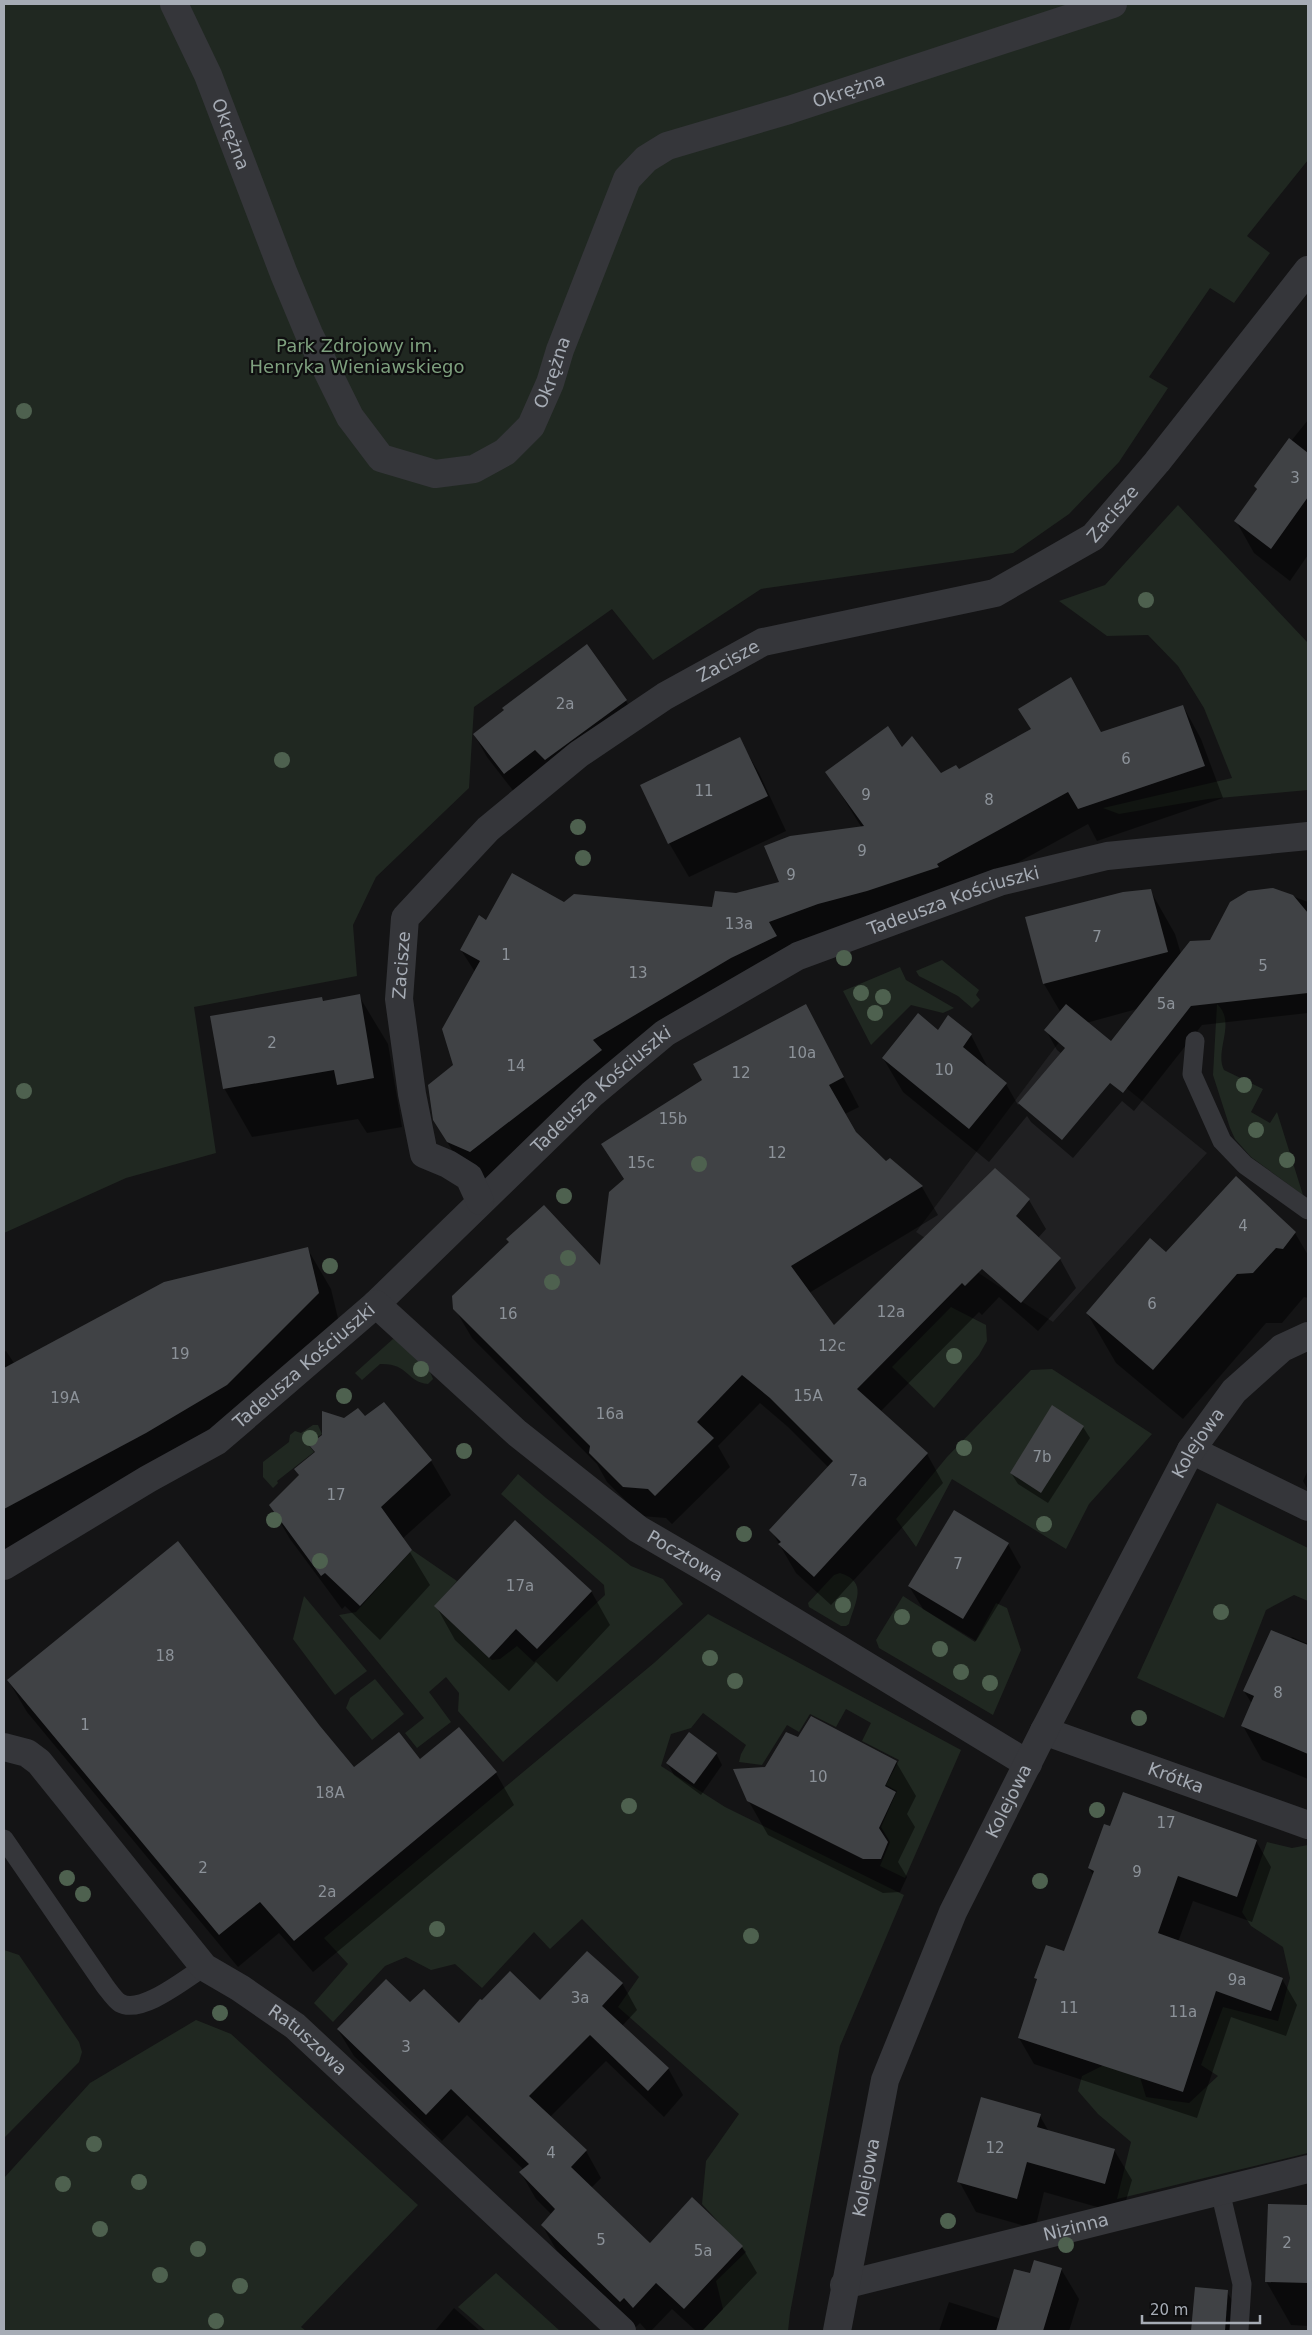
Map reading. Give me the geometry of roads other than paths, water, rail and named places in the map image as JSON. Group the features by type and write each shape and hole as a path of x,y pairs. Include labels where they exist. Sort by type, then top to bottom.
{"street":[{"name":"Okrężna","path":"174,4 208,75 302,317 350,417 381,458 435,474 474,469 505,452 531,426 550,383 560,350 627,180 646,159 667,146 789,110 1113,4"},
{"name":"Zacisze","path":"480,1201 469,1177 448,1164 424,1154 412,1094 399,999 405,918 488,829 579,754 665,696 763,642 995,593 1093,537 1157,462 1308,270"},
{"name":"Tadeusza Kościuszki","path":"4,1566 216,1441 376,1304 592,1094 665,1033 798,956 999,882 1098,858 1308,836"},
{"name":"Pocztowa","path":"376,1304 516,1433 638,1529 730,1582 1028,1764"},
{"name":"Kolejowa","path":"837,2331 844,2285 885,2080 953,1912 1044,1731 1190,1450 1234,1391 1282,1348 1308,1336"},
{"path":"1190,1450 1308,1507"},
{"name":"Krótka","path":"1044,1731 1308,1825"},
{"name":"Ratuszowa","path":"4,1747 28,1753 39,1762 204,1967 240,1988 295,2026 622,2331"},
{"name":"Nizinna","path":"844,2285 1308,2169"}],"lane":[{"path":"1195,1041 1192,1074 1222,1141 1245,1165 1308,1210"},
{"path":"4,1839 105,1986 119,2003 133,2007 144,2004 204,1967"},
{"path":"1220,2191 1242,2284 1239,2331"}],"park label":[{"name":"Park Zdrojowy im. Henryka Wieniawskiego","path":"357,356"}]}
